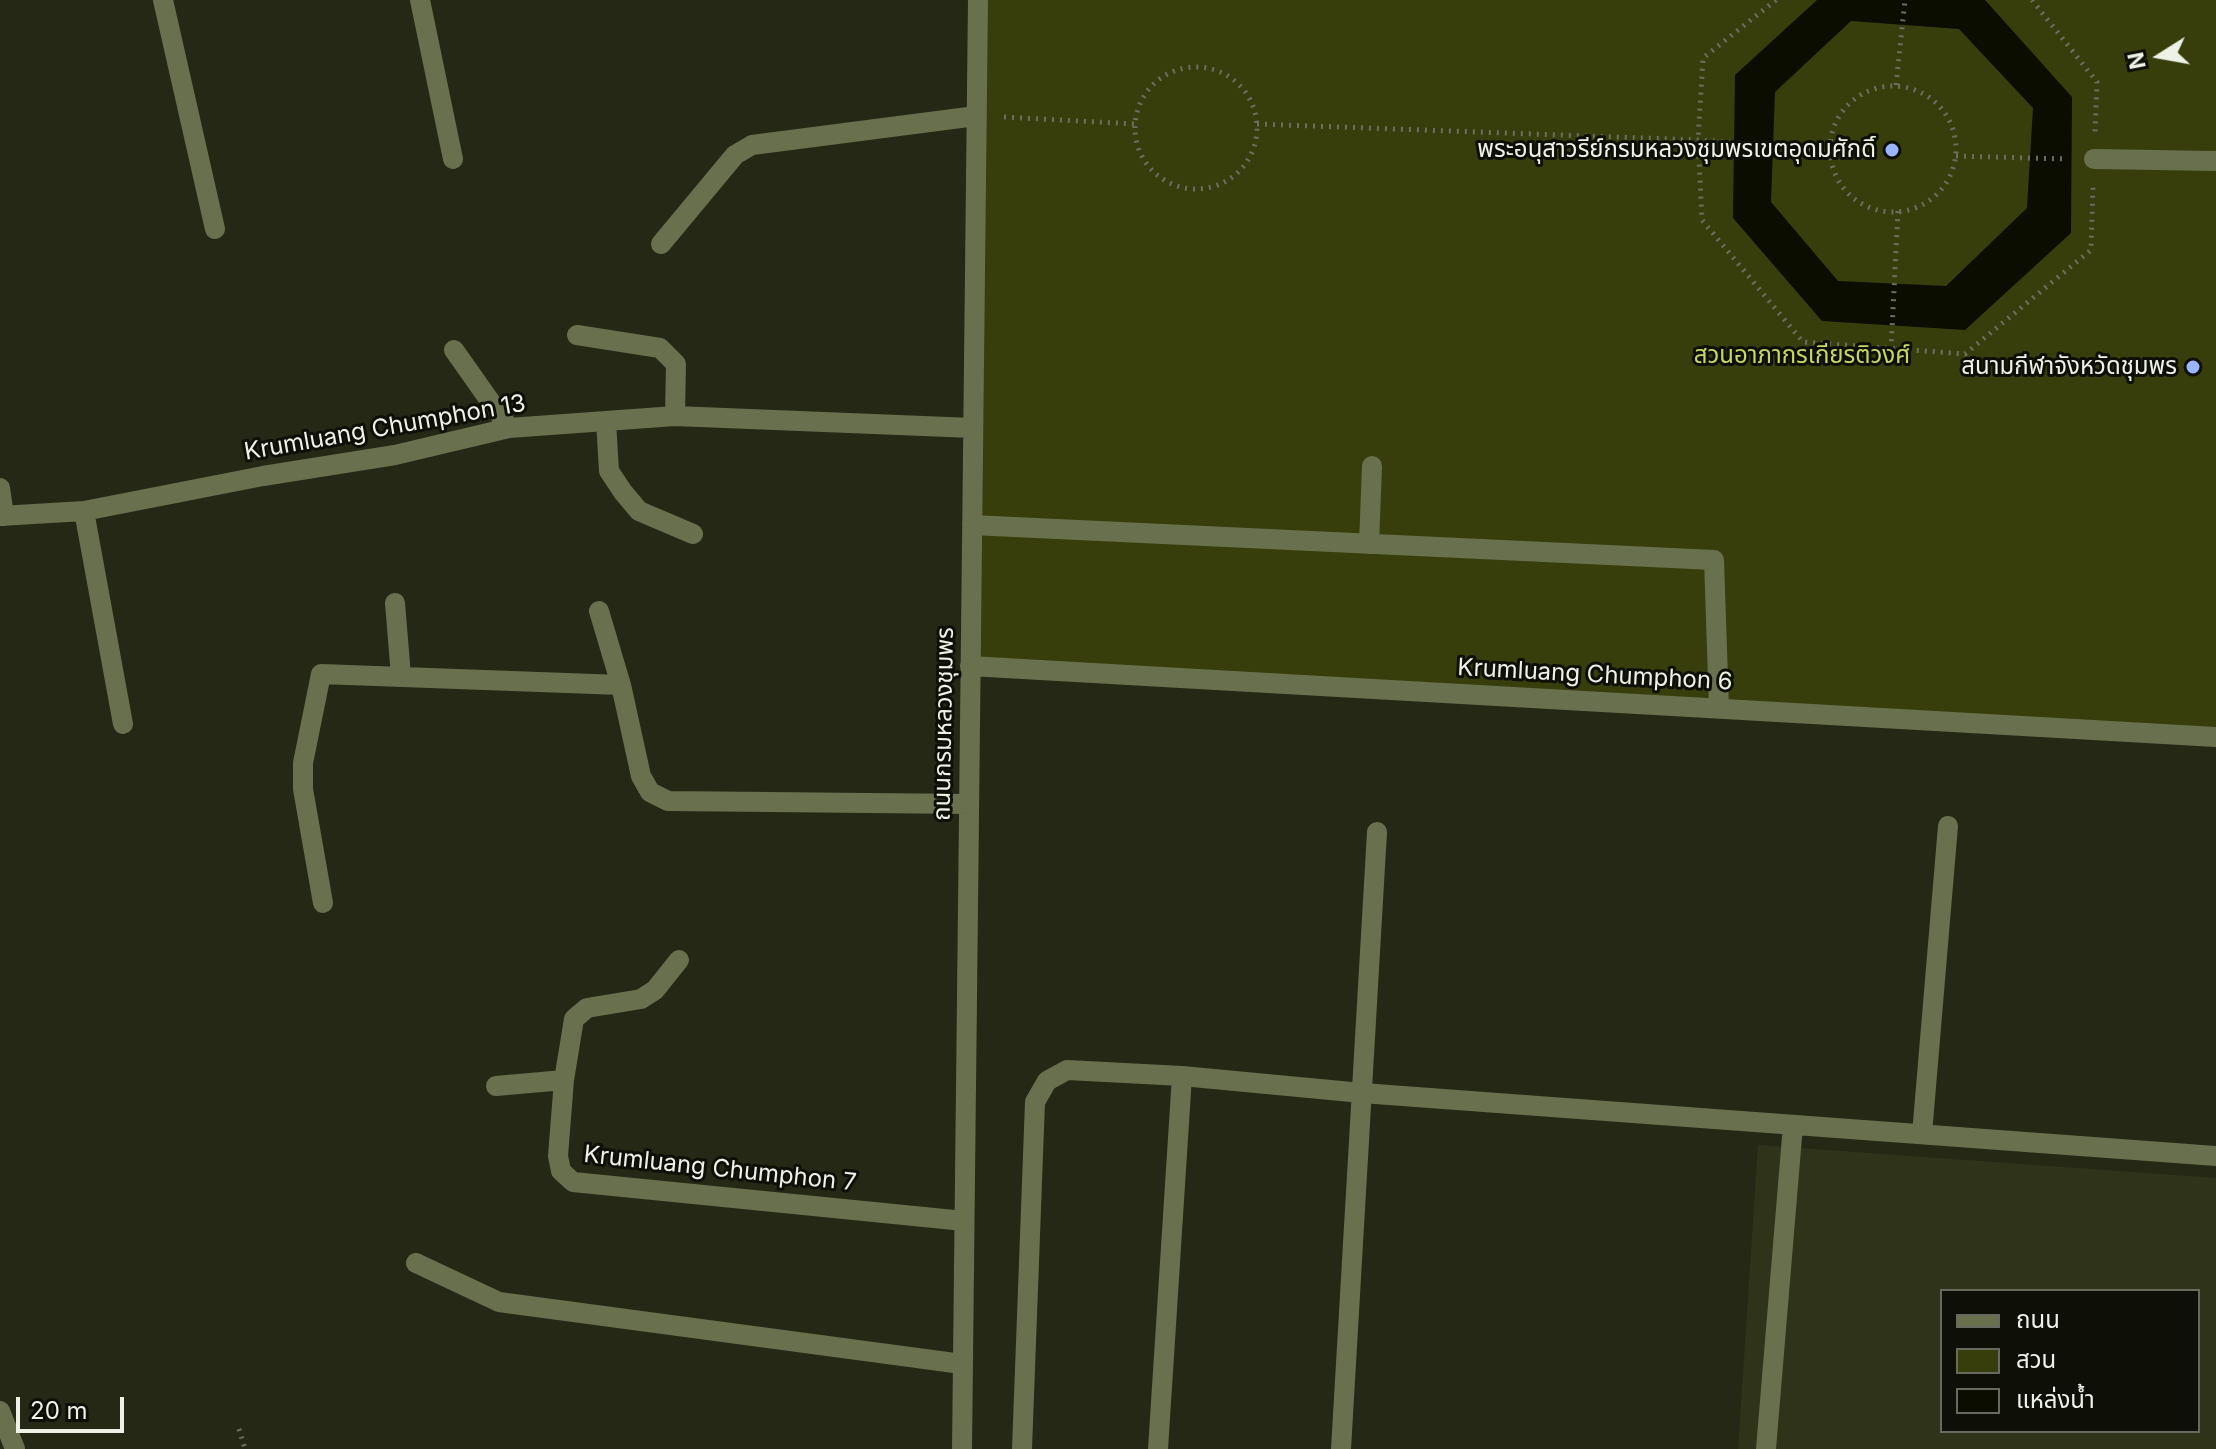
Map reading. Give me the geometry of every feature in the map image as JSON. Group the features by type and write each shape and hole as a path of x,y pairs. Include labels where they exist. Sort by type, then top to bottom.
{"street":[{"path":"163,0 215,229"},
{"path":"420,0 453,159"},
{"name":"ถนนกรมหลวงชุมพร","path":"962,1449 978,0"},
{"path":"661,244 735,155 752,145 976,116"},
{"path":"2094,159 2216,161"},
{"path":"577,335 660,348 676,364 675,416"},
{"path":"454,350 509,428"},
{"name":"Krumluang Chumphon 13","path":"2,516 84,511 263,476 395,455 509,428 675,416 973,428"},
{"path":"606,421 609,471 623,492 639,511 693,534"},
{"path":"1369,544 1372,466"},
{"path":"0,488 2,516"},
{"path":"84,511 123,724"},
{"path":"972,525 1714,560 1719,708"},
{"path":"395,603 401,676"},
{"path":"599,611 621,685 641,776 650,792 668,801 969,804"},
{"name":"Krumluang Chumphon 6","path":"970,666 2216,737"},
{"path":"323,903 303,776 321,674 621,685"},
{"path":"1922,1134 1948,826"},
{"path":"1341,1449 1377,832"},
{"name":"Krumluang Chumphon 7","path":"679,960 655,990 641,999 587,1008 574,1019 564,1080 558,1156 561,1171 573,1182 964,1221"},
{"path":"1022,1449 1035,1102 1047,1081 1067,1070 1182,1076 1362,1093 2216,1156"},
{"path":"1158,1449 1182,1076"},
{"path":"496,1086 564,1080"},
{"path":"1766,1449 1793,1125"},
{"path":"416,1263 499,1302 962,1364"},
{"path":"0,1411 15,1449"}],"path":[{"path":"1776,0 1703,58 1698,140 1702,220 1803,342 1965,354 2091,250 2097,82 2032,0"},
{"path":"1896,85 1905,0"},
{"path":"1185,67 1205,67 1225,74 1241,86 1252,104 1257,124 1255,144 1247,162 1234,177 1216,187 1196,190 1176,187 1159,177 1145,162 1136,144 1135,124 1139,105 1150,87 1166,74 1185,67"},
{"path":"1896,85 1916,90 1934,100 1947,116 1955,136 1956,156 1950,176 1939,193 1922,205 1898,211 1881,211 1861,203 1845,190 1834,171 1830,150 1833,129 1842,111 1857,96 1876,88 1896,85"},
{"path":"976,116 1135,124"},
{"path":"1257,124 1698,140 1830,150"},
{"path":"1956,156 2094,159"},
{"path":"1891,349 1898,211"},
{"path":"239,1429 245,1449"}],"shaded area":[{"path":"1758,1145 2216,1178 2216,1449 1738,1449"}],"green space":[{"name":"สวนอาภากรเกียรติวงศ์","path":"978,0 2216,0 2216,736 970,666"}],"water":[{"path":"1817,0 1985,0 2072,97 2071,233 1965,330 1822,321 1733,218 1735,75","holes":["1851,21 1959,29 2033,108 2027,208 1946,286 1838,281 1771,202 1775,92"]}],"place":[{"name":"พระอนุสาวรีย์กรมหลวงชุมพรเขตอุดมศักดิ์","path":"1892,150"},
{"name":"สนามกีฬาจังหวัดชุมพร","path":"2193,367"}]}
